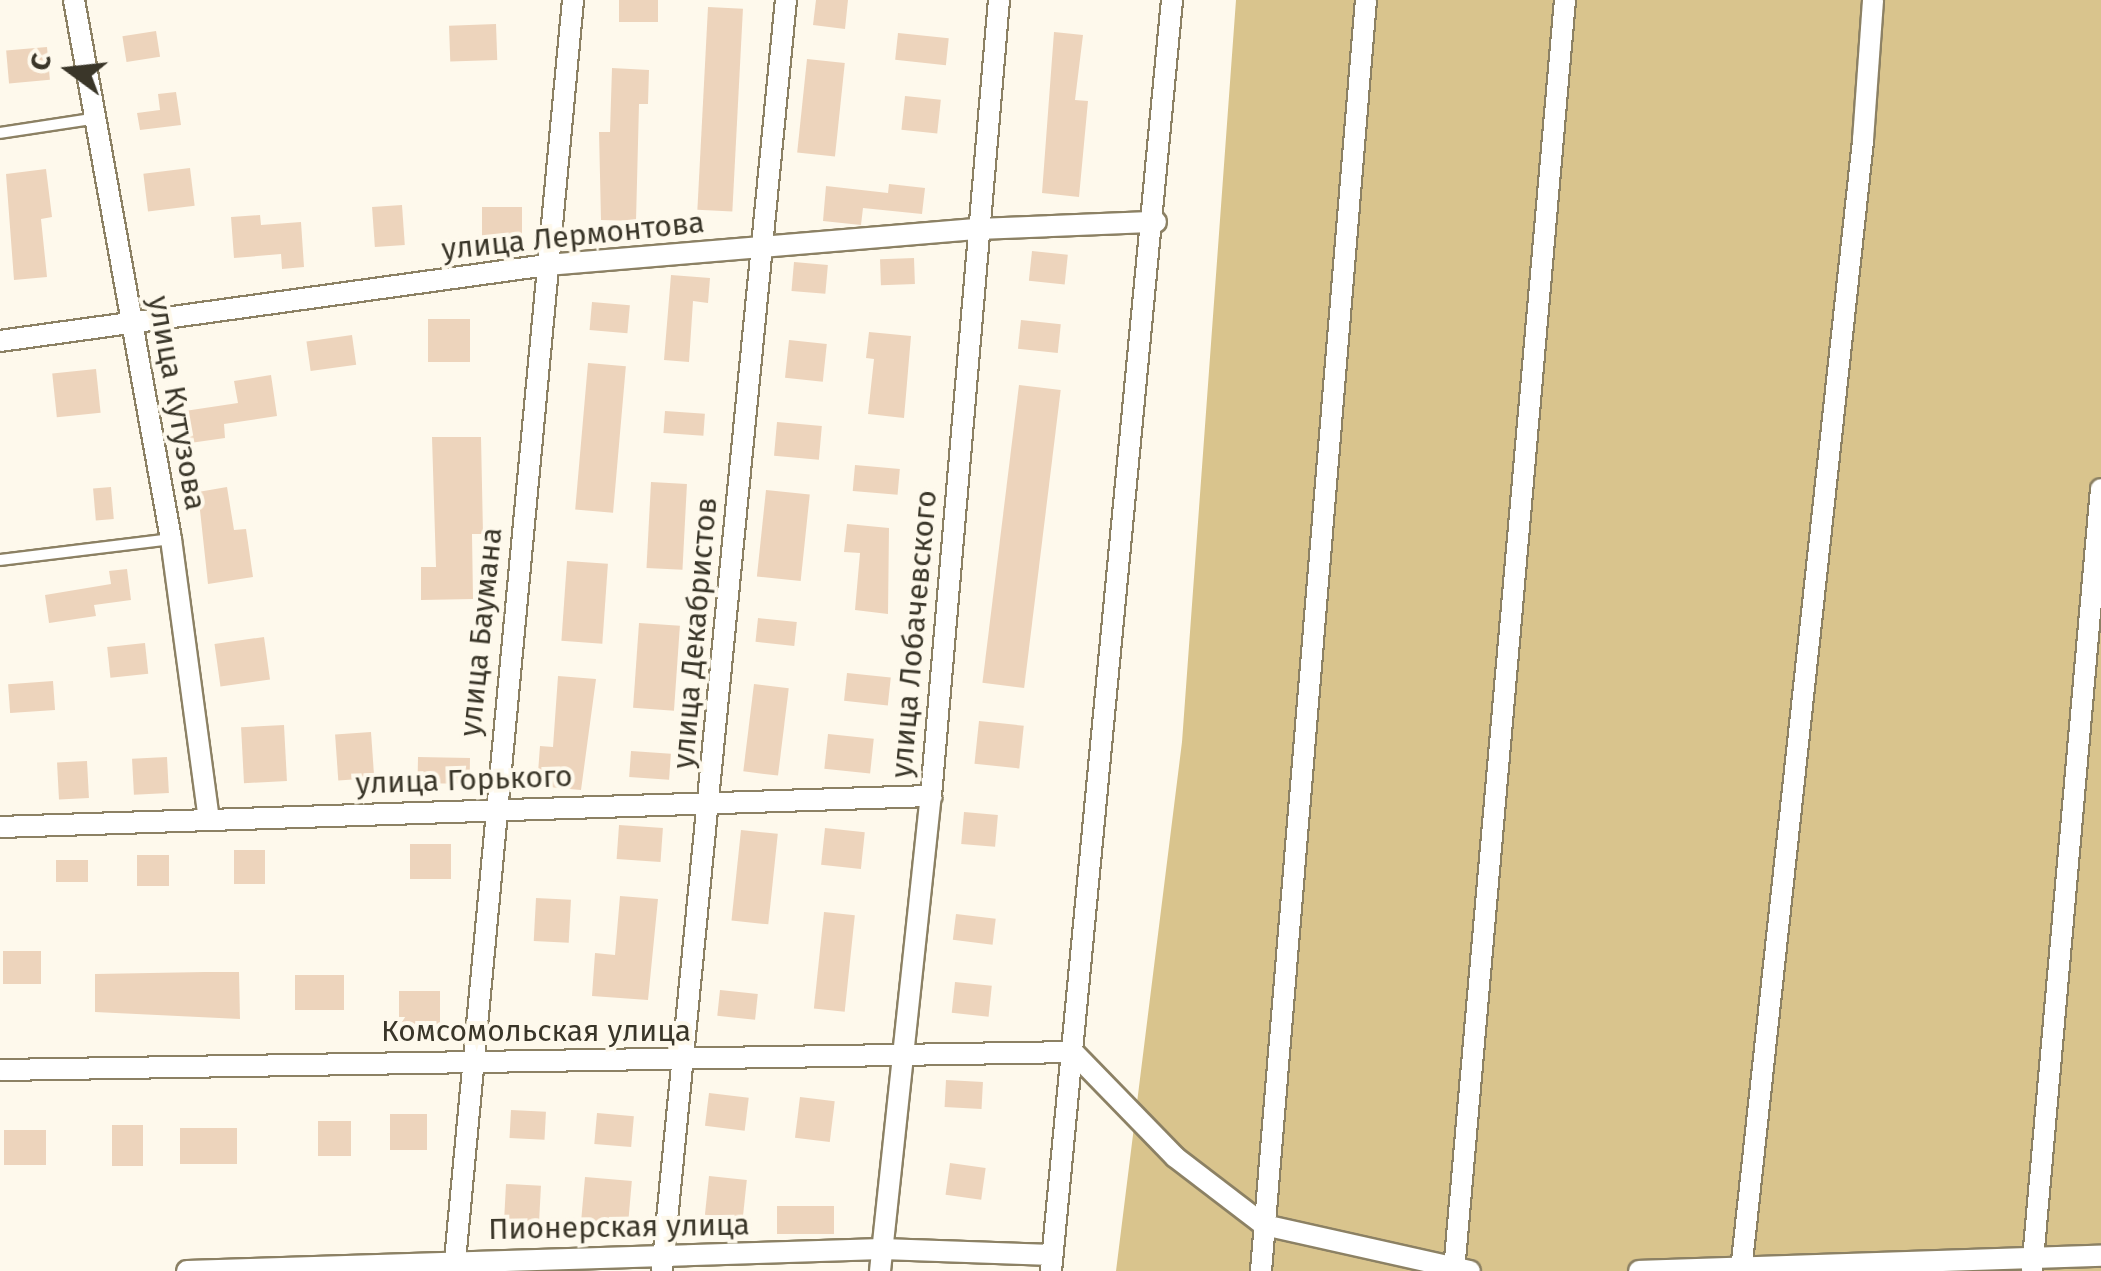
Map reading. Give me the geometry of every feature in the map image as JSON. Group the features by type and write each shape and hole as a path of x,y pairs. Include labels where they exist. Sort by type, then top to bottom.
{"street":[{"name":"улица Кутузова","path":"74,0 99,118 171,539 208,819"},
{"name":"улица Баумана","path":"454,1266 477,1060 493,810 573,0"},
{"name":"улица Декабристов","path":"663,1265 678,1060 710,800 786,0"},
{"name":"улица Лобачевского","path":"880,1271 931,796 999,0"},
{"path":"1052,1263 1156,222 1172,0"},
{"path":"1261,1271 1366,0"},
{"path":"1073,1052 1175,1157 1264,1225 1459,1270 1564,0"},
{"path":"1741,1269 1864,140 1873,0"},
{"name":"улица Лермонтова","path":"0,340 547,265 978,229 1156,222"},
{"path":"2034,1265 2101,489"},
{"name":"улица Горького","path":"0,826 710,800 931,796"},
{"name":"Комсомольская улица","path":"0,1070 1073,1052"},
{"name":"Пионерская улица","path":"187,1271 663,1265 882,1249 1052,1263"},
{"path":"1639,1271 2034,1265 2101,1256"}],"lane":[{"path":"0,133 99,118"},
{"path":"0,560 171,539"}],"shaded area":[{"path":"1236,0 2101,0 2101,1271 1116,1271 1182,742"}],"building":[{"path":"619,0 658,0 658,22 619,22"},
{"path":"816,0 848,0 845,29 813,25"},
{"path":"708,7 743,9 732,212 697,210"},
{"path":"496,24 497,60 450,62 449,26"},
{"path":"156,31 160,57 126,62 122,36"},
{"path":"1054,32 1083,35 1075,100 1088,101 1079,197 1042,193"},
{"path":"898,33 949,38 946,65 895,60"},
{"path":"47,47 50,80 9,83 6,51"},
{"path":"807,59 845,63 835,156 797,152"},
{"path":"612,68 649,70 648,104 639,104 636,221 601,220 599,132 610,132"},
{"path":"176,92 181,125 140,130 137,113 160,110 158,94"},
{"path":"905,96 941,100 937,134 901,130"},
{"path":"190,168 195,206 148,211 143,174"},
{"path":"46,169 52,217 41,219 47,277 14,280 6,174"},
{"path":"889,184 925,188 922,214 863,208 861,225 823,221 826,186 888,193"},
{"path":"402,205 405,245 375,247 372,207"},
{"path":"482,207 522,207 522,251 482,251"},
{"path":"260,215 261,225 301,222 304,267 282,269 281,254 234,258 231,217"},
{"path":"1032,251 1068,255 1065,285 1029,281"},
{"path":"914,258 915,284 881,285 880,259"},
{"path":"794,262 828,265 825,294 791,291"},
{"path":"671,275 710,278 708,303 693,301 689,362 664,360"},
{"path":"592,302 630,305 627,333 590,330"},
{"path":"428,319 470,319 470,362 428,362"},
{"path":"1021,320 1061,324 1058,353 1018,349"},
{"path":"869,332 911,336 904,418 868,414 874,359 866,358"},
{"path":"352,335 356,365 311,371 306,341"},
{"path":"789,340 827,344 823,382 785,378"},
{"path":"588,363 626,366 613,513 575,509"},
{"path":"96,369 101,413 57,417 52,374"},
{"path":"271,375 277,416 224,424 225,438 183,444 178,412 238,403 234,381"},
{"path":"1019,385 1061,390 1024,688 982,683"},
{"path":"665,411 705,414 703,436 663,433"},
{"path":"777,422 822,426 819,460 774,456"},
{"path":"432,437 481,437 483,534 472,534 473,599 421,600 421,567 436,567"},
{"path":"855,465 900,469 898,495 853,491"},
{"path":"651,482 687,484 682,570 646,568"},
{"path":"111,487 114,519 96,520 93,489"},
{"path":"227,487 234,530 246,529 253,577 208,584 198,492"},
{"path":"766,490 810,495 801,581 757,577"},
{"path":"847,524 889,528 888,614 855,610 860,553 844,552"},
{"path":"567,561 608,564 602,644 561,641"},
{"path":"127,569 131,600 94,605 96,616 49,623 45,595 111,584 109,571"},
{"path":"758,618 797,622 794,646 755,642"},
{"path":"639,623 680,626 674,711 633,708"},
{"path":"264,637 270,680 220,687 214,644"},
{"path":"145,643 148,674 110,678 107,647"},
{"path":"847,673 891,678 888,705 844,701"},
{"path":"558,676 596,679 581,790 537,786 540,746 553,747"},
{"path":"53,681 55,710 10,713 8,684"},
{"path":"754,684 789,688 778,776 743,771"},
{"path":"979,721 1024,726 1019,768 975,764"},
{"path":"284,725 287,781 244,783 241,727"},
{"path":"371,732 374,778 338,780 335,735"},
{"path":"828,734 874,739 870,774 824,769"},
{"path":"631,751 671,754 669,780 629,777"},
{"path":"167,757 169,793 134,795 132,759"},
{"path":"418,757 470,758 470,784 418,783"},
{"path":"87,761 89,798 59,800 57,763"},
{"path":"964,812 998,815 995,847 961,844"},
{"path":"619,825 663,828 661,862 617,859"},
{"path":"825,828 865,832 861,869 821,865"},
{"path":"741,830 778,834 768,924 731,921"},
{"path":"410,844 451,844 451,879 410,879"},
{"path":"234,850 265,850 265,884 234,884"},
{"path":"137,855 169,855 169,886 137,886"},
{"path":"56,860 88,860 88,882 56,882"},
{"path":"620,896 658,899 648,1000 592,996 595,953 615,955"},
{"path":"536,898 571,900 569,943 534,941"},
{"path":"824,912 855,915 845,1012 814,1008"},
{"path":"956,914 996,919 993,945 953,940"},
{"path":"3,951 41,951 41,984 3,984"},
{"path":"239,972 240,1019 95,1012 95,974"},
{"path":"295,975 344,975 344,1010 295,1010"},
{"path":"955,982 992,986 989,1017 952,1013"},
{"path":"720,990 758,994 755,1020 717,1016"},
{"path":"399,991 440,991 440,1026 399,1026"},
{"path":"946,1080 983,1082 982,1109 945,1107"},
{"path":"709,1093 749,1098 745,1131 705,1126"},
{"path":"800,1097 835,1101 830,1142 795,1138"},
{"path":"511,1110 546,1112 544,1140 510,1138"},
{"path":"597,1113 634,1116 631,1147 594,1144"},
{"path":"390,1114 427,1114 427,1150 390,1150"},
{"path":"318,1121 351,1121 351,1156 318,1156"},
{"path":"112,1125 143,1125 143,1166 112,1166"},
{"path":"180,1128 237,1128 237,1164 180,1164"},
{"path":"4,1130 46,1130 46,1165 4,1165"},
{"path":"950,1163 986,1168 981,1200 946,1195"},
{"path":"709,1176 747,1180 743,1219 705,1215"},
{"path":"585,1177 632,1181 628,1225 581,1221"},
{"path":"506,1184 541,1186 539,1222 504,1220"},
{"path":"777,1206 834,1206 834,1234 777,1234"}]}
